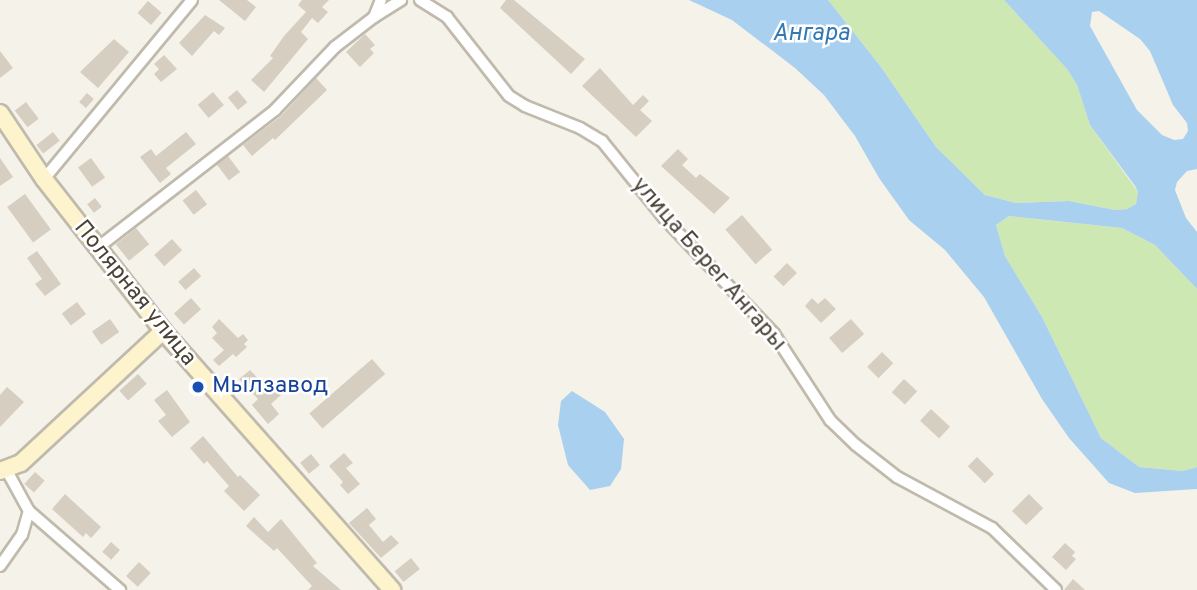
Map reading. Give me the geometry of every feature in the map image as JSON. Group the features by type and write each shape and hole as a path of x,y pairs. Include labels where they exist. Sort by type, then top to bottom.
{"main road":[{"name":"Полярная улица","path":"0,113 44,179 96,249 163,331 392,590"},
{"path":"4,471 32,454 163,331"}],"street":[{"path":"44,179 192,0"},
{"path":"373,17 381,0"},
{"path":"96,249 275,110 335,47 373,17 401,0"},
{"name":"улица Берег Ангары","path":"420,0 447,17 509,96 525,106 580,128 602,141 665,219 774,334 830,420 856,445 897,477 992,528 1056,590"},
{"path":"4,471 29,511 120,590"},
{"path":"0,566 22,535 29,511"}],"green space":[{"path":"828,0 1004,0 1067,69 1077,85 1090,125 1138,192 1136,204 1127,209 1115,210 1069,201 1016,203 985,195 936,147 881,67"},
{"path":"1009,216 1122,228 1155,245 1197,289 1197,467 1183,471 1139,467 1101,438 1042,317 1005,256 996,225"}],"water":[{"name":"Ангара","path":"689,0 828,0 881,67 936,147 985,195 1016,203 1069,201 1115,210 1127,209 1136,204 1138,192 1135,186 1090,125 1077,85 1067,69 1004,0 1197,0 1197,169 1187,171 1177,182 1175,190 1186,218 1197,232 1197,289 1155,245 1122,228 1009,216 996,225 1005,256 1042,317 1101,438 1139,467 1183,471 1197,467 1197,489 1135,493 1109,483 1069,438 1042,399 984,297 945,250 909,220 879,178 855,136 824,95 795,68 732,20","holes":["1099,11 1140,39 1150,51 1173,105 1187,123 1188,131 1183,139 1174,140 1162,135 1137,110 1090,26 1092,12"]},
{"path":"572,391 605,412 624,439 621,469 610,486 590,490 568,465 558,425 561,401"}],"building":[{"path":"219,0 247,0 256,7 245,21"},
{"path":"302,0 329,0 322,7 328,12 318,23 312,18 301,32 308,39 264,92 251,80 273,58 270,56 284,36 306,12 298,5"},
{"path":"506,0 514,0 585,59 571,74 500,8"},
{"path":"148,1 162,13 151,25 138,13"},
{"path":"205,15 225,28 219,35 214,31 192,56 179,43"},
{"path":"365,34 375,45 370,49 374,53 360,67 346,52"},
{"path":"114,39 129,52 98,88 80,72"},
{"path":"0,51 13,68 0,78"},
{"path":"164,55 177,69 161,82 154,74 159,69 154,64"},
{"path":"600,68 633,105 643,95 649,101 640,110 652,121 636,137 582,86"},
{"path":"316,78 327,90 275,140 273,138 252,156 243,145 281,116"},
{"path":"237,90 247,102 238,110 228,98"},
{"path":"213,92 224,105 209,118 198,105"},
{"path":"87,93 94,99 86,108 79,102"},
{"path":"26,102 39,119 27,127 15,110"},
{"path":"53,132 60,141 43,154 36,145"},
{"path":"186,132 196,144 166,168 171,174 160,183 140,157 151,149 156,156"},
{"path":"678,149 688,159 682,165 696,178 700,174 730,198 714,214 661,166"},
{"path":"228,156 240,172 229,180 217,164"},
{"path":"0,158 13,177 0,186"},
{"path":"91,158 105,177 92,187 78,167"},
{"path":"196,190 207,204 194,215 183,200"},
{"path":"25,194 51,230 33,243 7,207"},
{"path":"95,198 102,207 94,213 87,204"},
{"path":"742,215 772,250 756,264 725,229"},
{"path":"136,228 149,244 129,261 116,244"},
{"path":"172,239 182,250 164,266 154,255"},
{"path":"37,251 61,284 45,296 35,284 42,279 27,258"},
{"path":"787,263 797,273 783,286 774,276"},
{"path":"194,268 201,276 185,290 178,282"},
{"path":"191,298 201,309 184,325 174,313"},
{"path":"812,298 818,304 825,298 836,309 821,323 805,306"},
{"path":"77,302 86,314 71,325 62,313"},
{"path":"110,319 119,332 101,345 92,332"},
{"path":"219,319 238,338 243,334 248,340 244,344 247,347 236,357 233,354 219,366 213,360 224,350 212,338 217,333 212,327"},
{"path":"851,319 864,334 842,353 829,338"},
{"path":"882,352 893,363 878,378 867,367"},
{"path":"372,359 385,374 322,429 309,413"},
{"path":"250,370 269,390 275,385 282,394 271,404 279,414 268,424 252,405 258,399 239,379"},
{"path":"138,374 147,384 128,400 119,391"},
{"path":"904,379 917,391 905,404 892,392"},
{"path":"7,387 24,402 0,427 0,395"},
{"path":"167,390 190,422 172,437 158,421 166,415 154,400"},
{"path":"931,409 950,427 939,438 920,421"},
{"path":"203,436 238,477 240,475 260,495 244,511 224,491 229,486 207,461 204,464 190,448"},
{"path":"344,453 353,463 346,468 360,484 348,494 340,485 343,482 329,466"},
{"path":"311,454 320,465 309,474 300,463"},
{"path":"977,457 994,474 985,483 968,466"},
{"path":"35,472 45,481 34,493 24,484"},
{"path":"65,494 101,527 91,538 86,533 83,537 52,509"},
{"path":"1029,494 1043,508 1026,525 1012,511"},
{"path":"367,508 376,519 369,525 383,542 391,535 399,543 381,558 349,523"},
{"path":"254,517 268,532 281,519 317,563 313,566 341,590 308,590 312,586 277,548 274,551 246,526"},
{"path":"111,542 120,550 111,560 102,552"},
{"path":"1065,543 1075,552 1072,556 1076,559 1066,570 1052,557"},
{"path":"411,558 420,569 403,582 395,571"},
{"path":"139,562 151,573 138,587 126,576"},
{"path":"1073,579 1085,590 1064,590"}],"place":[{"name":"Мылзавод","path":"198,387"}]}
